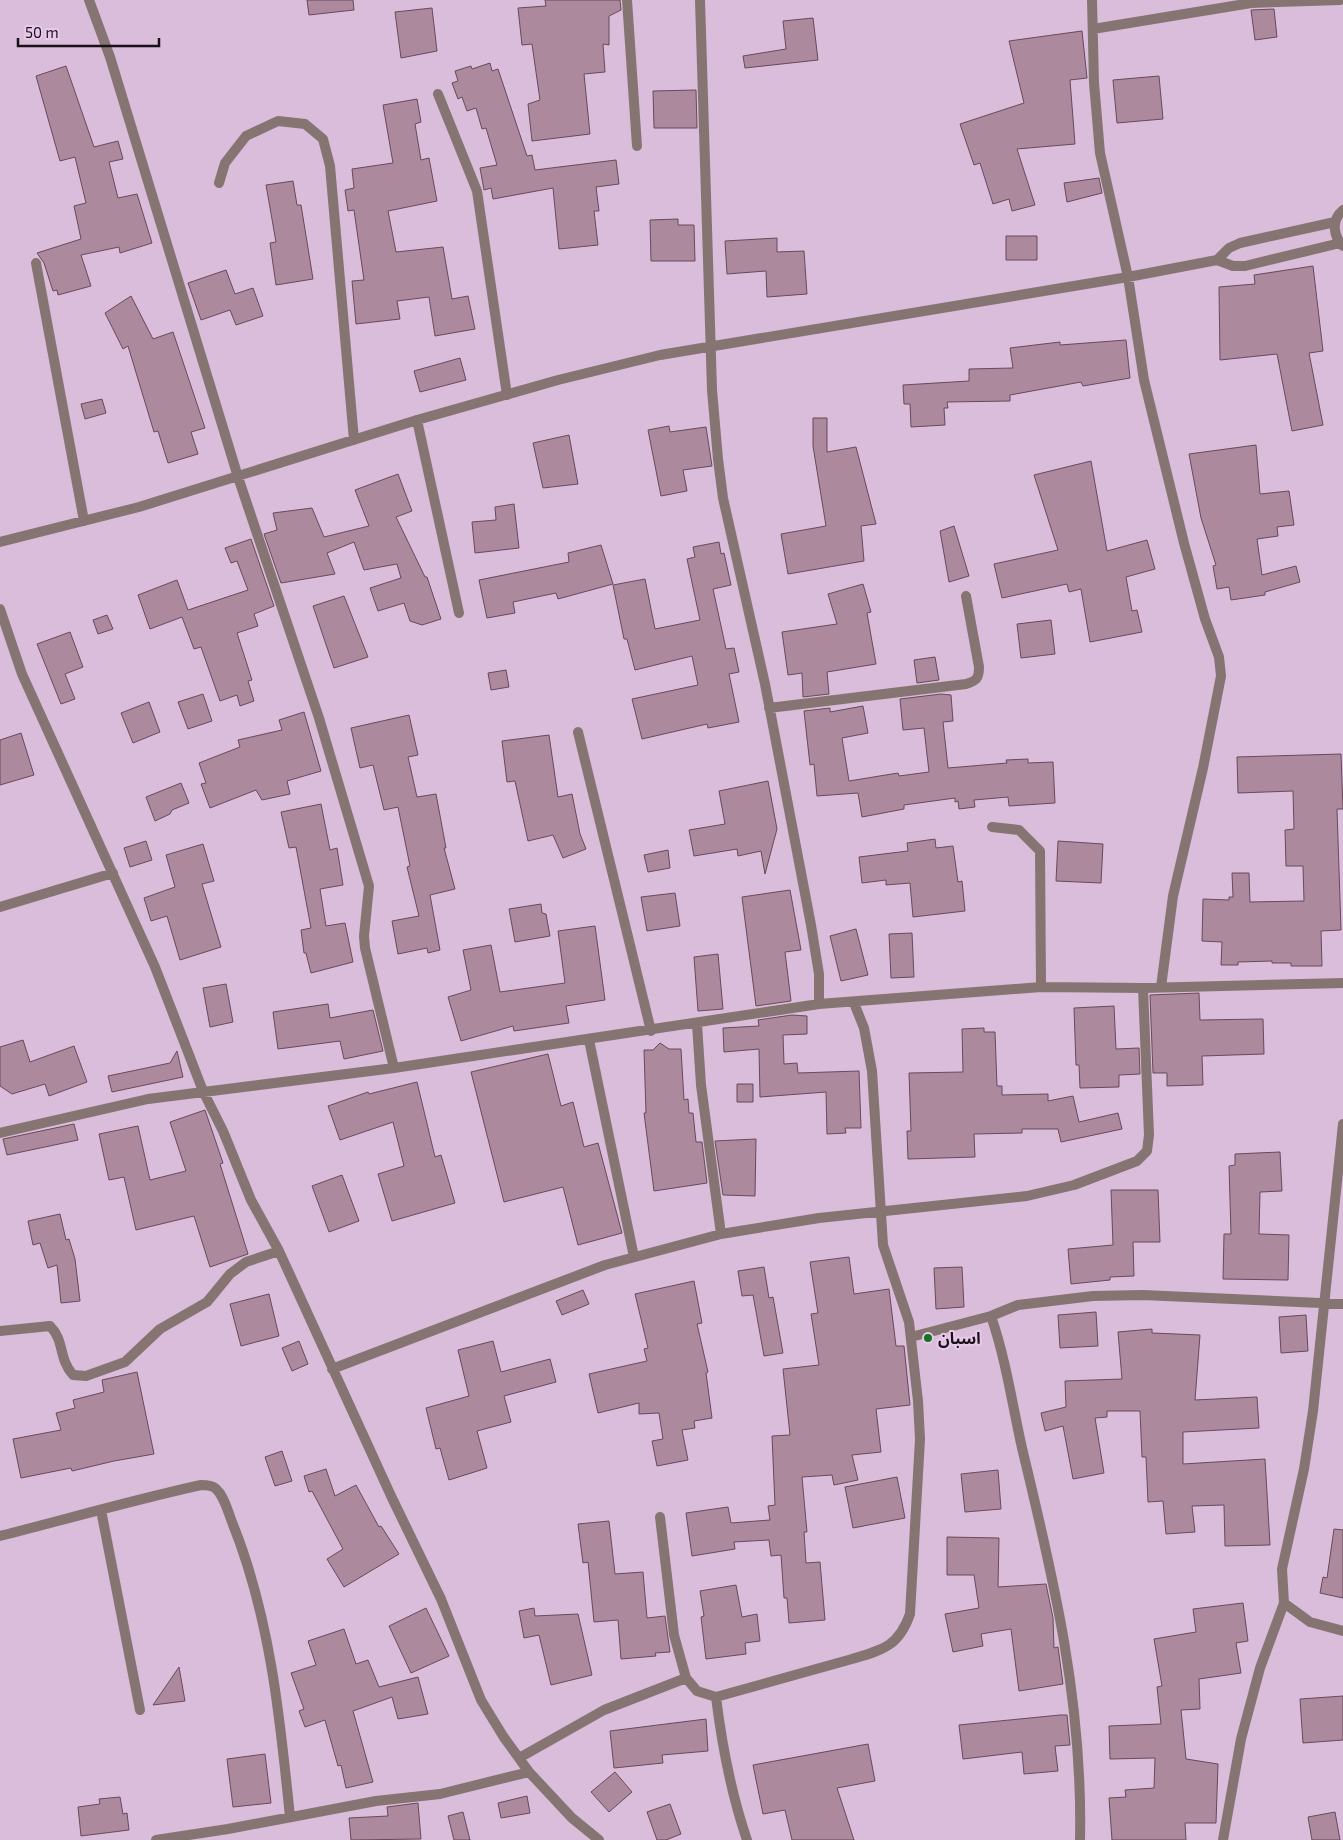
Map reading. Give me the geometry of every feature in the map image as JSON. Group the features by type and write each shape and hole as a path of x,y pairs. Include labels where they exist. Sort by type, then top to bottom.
{"street":[{"path":"89,0 116,75 238,477 319,718 369,886 364,936 365,948 394,1068"},
{"path":"627,0 637,146"},
{"path":"700,0 712,390 723,498 769,708 811,925 819,974 819,1004"},
{"path":"1092,0 1096,122 1100,153 1128,277 1144,380 1184,543 1205,619 1219,657 1221,676 1203,768 1173,896 1162,987"},
{"path":"1093,29 1251,3 1340,0"},
{"path":"438,94 478,191 507,395"},
{"path":"218,183 225,164 246,136 278,121 305,124 324,139 330,166 354,440"},
{"path":"0,542 139,507 417,420 609,366 712,345 1128,277 1217,260 1233,266 1245,266 1341,244 1334,229 1335,222 1343,210"},
{"path":"1217,260 1229,248 1240,243 1335,222"},
{"path":"36,263 84,521"},
{"path":"417,420 460,613"},
{"path":"769,708 966,684 976,681 979,676 979,667 966,596"},
{"path":"0,609 22,674 155,967 203,1090 251,1200 279,1251 332,1370 441,1600 481,1700 529,1772 572,1818 599,1840"},
{"path":"578,732 651,1031"},
{"path":"992,827 1019,830 1040,852 1041,987"},
{"path":"0,907 113,874"},
{"path":"0,1133 148,1099 203,1090 394,1068 651,1031 819,1004 854,1003 1041,987 1143,988 1343,983"},
{"path":"332,1370 605,1265 721,1234 818,1218 1027,1196 1074,1185 1137,1162 1147,1151 1149,1135 1143,988"},
{"path":"660,1517 674,1635 686,1678 697,1691 716,1697 874,1653 896,1642 905,1629 913,1594 920,1439 910,1322 884,1245 880,1211 872,1071 864,1028 854,1003"},
{"path":"697,1024 701,1085 721,1234"},
{"path":"588,1040 634,1257"},
{"path":"1224,1840 1241,1739 1260,1668 1284,1603 1282,1569 1304,1469 1343,1124"},
{"path":"0,1331 50,1326 57,1333 65,1365 73,1375 86,1376 102,1372 125,1362 160,1329 207,1302 230,1274 246,1262 279,1251"},
{"path":"911,1338 990,1316 1018,1305 1093,1296 1143,1295 1343,1304"},
{"path":"990,1316 1003,1351 1014,1412 1049,1556 1062,1625 1072,1684 1081,1800 1080,1840"},
{"path":"0,1536 125,1502 200,1485 208,1485 220,1494 243,1550 269,1645 290,1817"},
{"path":"101,1510 140,1710"},
{"path":"1284,1603 1310,1622 1343,1631"},
{"path":"519,1758 604,1710 686,1678"},
{"path":"716,1697 730,1785 747,1840"},
{"path":"156,1840 376,1800 440,1794 529,1772"}],"building":[{"path":"307,0 353,0 354,10 309,15"},
{"path":"545,0 620,0 621,10 609,16 609,45 603,44 605,72 584,74 590,134 532,141 528,104 540,100 532,44 522,45 518,8 546,6"},
{"path":"432,8 437,51 401,58 395,12"},
{"path":"1274,9 1277,37 1255,40 1251,10"},
{"path":"813,18 818,60 745,68 743,56 786,49 783,21"},
{"path":"1082,31 1087,78 1070,80 1075,144 1017,149 1035,205 1012,211 1009,199 993,204 980,163 974,165 960,124 1024,103 1009,41"},
{"path":"490,63 492,71 498,69 527,156 532,155 535,170 616,160 619,184 596,187 599,211 594,211 598,245 559,249 553,188 493,199 491,188 484,190 480,168 497,165 486,128 482,129 476,108 467,111 462,97 458,99 452,83 458,81 455,71 471,66 472,69"},
{"path":"66,66 94,147 118,141 123,159 109,162 118,198 137,194 152,243 120,253 119,247 81,255 91,286 58,295 57,290 53,291 44,263 37,253 81,239 74,206 86,203 75,157 60,161 36,76"},
{"path":"1159,76 1163,119 1117,123 1113,80"},
{"path":"696,90 697,128 654,128 653,91"},
{"path":"417,99 421,122 415,124 421,160 429,158 437,201 388,211 396,252 443,247 452,299 468,296 475,329 435,336 429,297 397,301 400,319 356,324 352,281 364,280 354,210 348,211 345,190 354,188 352,169 393,163 383,105"},
{"path":"1099,178 1102,193 1067,202 1064,183"},
{"path":"293,181 297,205 301,205 313,279 276,285 270,243 276,242 266,185"},
{"path":"678,219 678,225 694,225 695,261 651,261 650,220"},
{"path":"1006,236 1037,236 1037,260 1006,260"},
{"path":"777,238 777,252 804,251 807,294 767,297 766,271 727,274 725,241"},
{"path":"1313,266 1323,351 1309,353 1323,425 1292,431 1277,354 1220,360 1219,287 1255,284 1254,275"},
{"path":"226,270 235,294 253,288 263,316 236,325 230,310 201,320 188,283"},
{"path":"131,296 153,339 173,332 205,428 191,432 198,454 168,463 158,431 154,432 128,346 123,349 105,313"},
{"path":"1126,340 1130,378 1083,386 1081,382 1010,395 1010,401 947,402 948,408 944,408 945,425 911,427 910,404 904,404 903,385 969,381 969,369 1013,368 1010,348 1060,342 1060,345"},
{"path":"460,358 466,380 420,392 414,371"},
{"path":"102,399 106,413 85,419 81,404"},
{"path":"813,418 827,418 827,452 856,447 876,524 861,526 864,561 788,574 781,534 826,526 813,446"},
{"path":"669,426 670,432 706,427 712,466 683,470 687,491 661,496 648,430"},
{"path":"569,435 578,484 543,488 533,443"},
{"path":"1256,445 1260,494 1289,491 1294,525 1277,527 1278,536 1257,539 1262,575 1296,566 1300,582 1265,592 1265,595 1231,600 1229,587 1217,589 1213,566 1216,565 1201,518 1189,454"},
{"path":"1091,461 1107,551 1147,540 1155,569 1126,577 1132,611 1137,610 1142,632 1090,642 1081,589 1069,592 1067,584 1002,598 994,564 1058,550 1034,475"},
{"path":"398,474 412,511 396,517 425,577 427,577 441,619 422,625 410,621 404,603 378,611 370,588 401,578 397,564 364,570 354,542 327,553 335,574 281,583 264,534 277,530 273,513 312,508 324,537 369,526 355,490"},
{"path":"514,504 519,548 475,553 472,522 496,520 495,507"},
{"path":"954,526 969,576 949,582 940,531"},
{"path":"251,539 274,606 254,614 258,626 237,633 252,680 248,681 254,701 240,706 237,695 220,701 201,647 194,649 182,617 150,629 138,595 177,580 188,610 248,590 237,561 231,563 225,548"},
{"path":"719,542 721,554 724,553 731,585 713,589 726,649 734,648 739,672 729,674 739,722 708,728 707,724 642,739 632,699 698,685 692,656 635,670 627,639 624,639 613,585 645,579 655,629 700,620 687,559 695,557 693,547"},
{"path":"601,545 613,584 558,599 556,593 513,602 515,613 487,618 479,580 569,562 568,553"},
{"path":"863,584 871,612 867,613 876,664 827,672 829,694 803,697 802,673 788,675 782,632 837,624 828,594"},
{"path":"344,596 368,657 334,668 313,606"},
{"path":"107,615 113,629 98,634 93,620"},
{"path":"1051,620 1055,654 1021,658 1017,624"},
{"path":"70,632 83,667 65,674 75,699 61,704 37,644"},
{"path":"935,657 939,680 917,683 914,660"},
{"path":"506,670 509,687 491,690 488,673"},
{"path":"203,694 212,721 188,729 178,702"},
{"path":"941,694 951,695 953,721 943,722 948,768 1007,763 1006,760 1028,759 1028,763 1053,762 1055,803 1009,806 1008,797 974,800 975,807 959,809 958,801 955,802 955,798 904,805 904,809 862,817 858,793 817,796 814,764 810,765 804,711 830,708 830,712 863,706 868,733 842,738 849,781 898,773 899,776 929,772 924,728 903,730 900,699"},
{"path":"149,702 160,732 133,743 121,713"},
{"path":"304,712 321,771 287,781 290,794 262,800 256,790 210,808 201,784 206,783 199,763 240,747 238,740 282,730 279,720"},
{"path":"409,715 418,755 408,757 417,797 436,794 446,848 444,848 455,889 430,895 440,950 428,953 427,948 398,954 392,921 419,916 407,867 410,866 398,807 384,810 373,765 360,768 351,728"},
{"path":"21,733 34,775 0,785 0,740"},
{"path":"549,735 558,797 572,794 580,834 586,849 563,858 553,835 528,841 515,781 507,782 502,741"},
{"path":"1341,754 1343,809 1337,809 1341,930 1321,931 1322,966 1291,966 1291,963 1272,963 1272,961 1238,962 1238,965 1221,965 1222,942 1202,941 1203,899 1229,900 1229,897 1233,897 1232,873 1249,873 1250,902 1304,901 1303,866 1286,866 1285,830 1294,829 1293,791 1238,793 1237,757"},
{"path":"768,781 777,829 765,874 761,851 738,856 737,849 694,856 689,830 725,824 719,791"},
{"path":"181,783 189,803 172,810 170,814 155,821 146,797"},
{"path":"321,804 330,850 337,848 343,885 320,889 326,926 345,923 353,962 311,973 306,953 304,953 301,930 311,928 296,847 289,848 281,812"},
{"path":"935,839 936,848 953,846 958,882 962,881 965,911 913,917 910,883 886,885 886,880 862,883 859,857 908,851 907,843"},
{"path":"146,841 152,860 130,867 124,848"},
{"path":"1058,841 1103,844 1101,883 1056,881"},
{"path":"203,844 214,881 202,884 221,947 180,960 167,916 151,921 144,898 175,887 166,855"},
{"path":"668,850 670,868 648,872 644,855"},
{"path":"790,890 801,950 785,952 791,1001 756,1006 742,897"},
{"path":"675,893 680,926 647,931 641,897"},
{"path":"541,904 542,913 546,914 550,936 515,942 509,909"},
{"path":"595,926 605,1000 566,1006 569,1023 514,1031 513,1026 461,1041 448,997 471,990 463,950 491,945 500,992 565,983 558,931"},
{"path":"856,929 868,975 841,981 830,936"},
{"path":"912,933 914,977 891,978 889,934"},
{"path":"718,954 723,1009 698,1011 694,957"},
{"path":"226,984 233,1022 210,1027 203,988"},
{"path":"1199,993 1200,1020 1263,1019 1264,1054 1202,1056 1203,1085 1167,1086 1167,1073 1153,1073 1150,995"},
{"path":"328,1004 330,1018 373,1010 383,1051 344,1059 340,1041 278,1049 273,1012"},
{"path":"1114,1006 1116,1049 1139,1048 1140,1074 1119,1075 1119,1087 1080,1088 1079,1065 1076,1065 1074,1008"},
{"path":"792,1015 807,1016 807,1034 783,1035 784,1064 797,1063 798,1073 859,1071 861,1128 845,1128 846,1133 827,1134 826,1092 760,1097 759,1049 724,1052 723,1028 759,1026 758,1020"},
{"path":"984,1028 984,1032 995,1032 997,1086 1002,1086 1002,1095 1048,1094 1048,1101 1073,1096 1079,1122 1118,1113 1122,1129 1061,1142 1058,1129 1022,1129 1022,1133 974,1134 975,1157 908,1159 907,1131 911,1131 909,1073 963,1072 962,1029"},
{"path":"23,1040 30,1062 74,1046 87,1082 49,1096 45,1084 12,1094 0,1086 0,1047"},
{"path":"660,1043 669,1049 681,1049 684,1100 688,1099 689,1113 693,1113 696,1142 702,1142 707,1183 654,1191 644,1113 646,1113 644,1050 653,1050"},
{"path":"177,1051 183,1077 112,1092 108,1076 170,1063"},
{"path":"548,1054 561,1106 573,1102 584,1147 598,1143 622,1233 578,1245 563,1187 504,1202 471,1072"},
{"path":"417,1082 435,1157 441,1155 455,1203 392,1221 378,1174 404,1166 393,1122 340,1140 328,1106 368,1092 369,1094"},
{"path":"737,1084 753,1084 753,1102 737,1102"},
{"path":"205,1110 223,1163 220,1164 248,1254 210,1267 194,1216 136,1230 124,1177 109,1180 99,1134 138,1126 150,1180 186,1171 170,1122"},
{"path":"74,1124 78,1140 7,1155 3,1139"},
{"path":"756,1139 755,1196 723,1195 715,1141"},
{"path":"1280,1152 1282,1191 1260,1192 1259,1234 1289,1235 1288,1280 1223,1279 1224,1234 1231,1234 1229,1166 1235,1165 1235,1154"},
{"path":"342,1175 359,1221 329,1232 312,1186"},
{"path":"1111,1190 1158,1190 1160,1242 1133,1242 1134,1276 1110,1277 1110,1280 1071,1284 1068,1249 1113,1245"},
{"path":"60,1214 66,1240 69,1239 75,1259 80,1301 61,1303 57,1265 48,1268 40,1243 33,1245 28,1221"},
{"path":"849,1257 854,1294 889,1289 896,1346 904,1346 910,1405 876,1409 881,1452 852,1455 858,1480 834,1485 832,1475 802,1477 807,1532 804,1532 806,1563 820,1562 825,1620 789,1623 787,1598 784,1598 781,1555 771,1556 769,1540 734,1542 735,1549 692,1556 686,1513 728,1507 731,1523 770,1520 768,1506 775,1505 772,1436 790,1435 783,1369 819,1365 811,1314 818,1313 810,1262"},
{"path":"764,1267 769,1298 773,1297 783,1353 764,1356 753,1295 742,1296 738,1271"},
{"path":"962,1267 964,1307 936,1309 934,1268"},
{"path":"694,1281 702,1323 697,1324 708,1372 706,1373 712,1418 694,1421 695,1428 682,1430 688,1460 657,1466 652,1441 663,1439 659,1413 639,1414 639,1403 598,1413 589,1374 647,1361 644,1349 648,1348 635,1294"},
{"path":"583,1290 589,1304 562,1315 556,1301"},
{"path":"269,1294 279,1336 241,1346 230,1304"},
{"path":"1096,1312 1098,1346 1060,1348 1058,1315"},
{"path":"1306,1315 1308,1351 1281,1353 1279,1317"},
{"path":"1152,1329 1152,1333 1200,1335 1195,1400 1257,1397 1259,1428 1183,1432 1183,1464 1265,1459 1270,1545 1225,1546 1224,1505 1192,1506 1195,1532 1166,1534 1163,1501 1148,1502 1146,1457 1142,1457 1140,1411 1107,1411 1107,1417 1095,1418 1104,1473 1073,1479 1063,1426 1045,1431 1041,1413 1066,1407 1065,1381 1122,1379 1118,1332"},
{"path":"299,1341 308,1364 292,1371 282,1348"},
{"path":"493,1341 501,1372 550,1359 556,1382 504,1396 511,1422 477,1431 487,1468 449,1480 440,1448 436,1449 426,1408 469,1396 458,1350"},
{"path":"137,1372 154,1454 72,1471 71,1468 21,1478 13,1439 61,1430 56,1413 75,1408 73,1400 104,1392 102,1380"},
{"path":"282,1451 292,1481 275,1486 265,1457"},
{"path":"326,1469 335,1496 356,1485 379,1527 381,1526 399,1554 344,1587 327,1559 343,1549 312,1491 309,1492 304,1476"},
{"path":"998,1470 1001,1509 965,1512 961,1474"},
{"path":"897,1477 905,1518 853,1528 845,1487"},
{"path":"609,1521 615,1574 643,1572 647,1618 665,1616 670,1652 655,1653 656,1656 621,1659 618,1620 594,1622 588,1562 583,1563 578,1524"},
{"path":"1334,1529 1343,1530 1343,1598 1320,1593 1323,1577 1327,1578"},
{"path":"947,1537 999,1538 998,1587 1046,1584 1053,1618 1054,1648 1058,1647 1063,1684 1019,1691 1011,1629 981,1634 983,1646 953,1652 945,1614 979,1608 974,1575 947,1575"},
{"path":"736,1585 742,1617 757,1614 760,1641 745,1643 746,1654 706,1659 701,1617 704,1616 700,1591"},
{"path":"1243,1603 1248,1641 1236,1643 1241,1673 1199,1679 1200,1709 1181,1710 1186,1759 1218,1764 1216,1823 1185,1823 1186,1840 1112,1840 1109,1798 1126,1797 1125,1790 1154,1788 1155,1758 1110,1759 1109,1726 1161,1724 1157,1687 1162,1686 1154,1639 1196,1632 1193,1609"},
{"path":"426,1608 449,1656 411,1673 389,1626"},
{"path":"534,1608 535,1616 578,1614 592,1675 551,1685 539,1635 524,1638 519,1611"},
{"path":"344,1629 356,1664 368,1660 379,1687 418,1677 428,1714 398,1719 392,1697 353,1711 373,1782 346,1788 341,1765 338,1766 325,1720 305,1727 299,1711 304,1709 291,1673 316,1665 308,1641"},
{"path":"179,1667 185,1701 153,1705"},
{"path":"1343,1696 1343,1740 1303,1743 1300,1699"},
{"path":"1067,1715 1070,1745 1055,1746 1058,1771 1024,1774 1022,1752 963,1759 959,1725"},
{"path":"706,1719 708,1751 662,1755 663,1763 614,1768 610,1731"},
{"path":"868,1744 875,1781 837,1788 854,1840 792,1840 785,1810 763,1814 753,1765"},
{"path":"265,1754 271,1803 233,1807 227,1759"},
{"path":"615,1772 632,1792 609,1812 591,1792"},
{"path":"527,1796 530,1813 501,1818 498,1803"},
{"path":"120,1797 123,1814 127,1813 129,1830 81,1836 78,1807 100,1804 99,1799"},
{"path":"418,1803 421,1839 351,1840 349,1818 388,1816 387,1807"},
{"path":"670,1804 681,1834 666,1840 657,1840 647,1812"},
{"path":"463,1812 470,1840 454,1840 448,1816"},
{"path":"1335,1812 1340,1840 1312,1840 1308,1817"}],"place":[{"name":"اسبان","path":"928,1338"}]}
